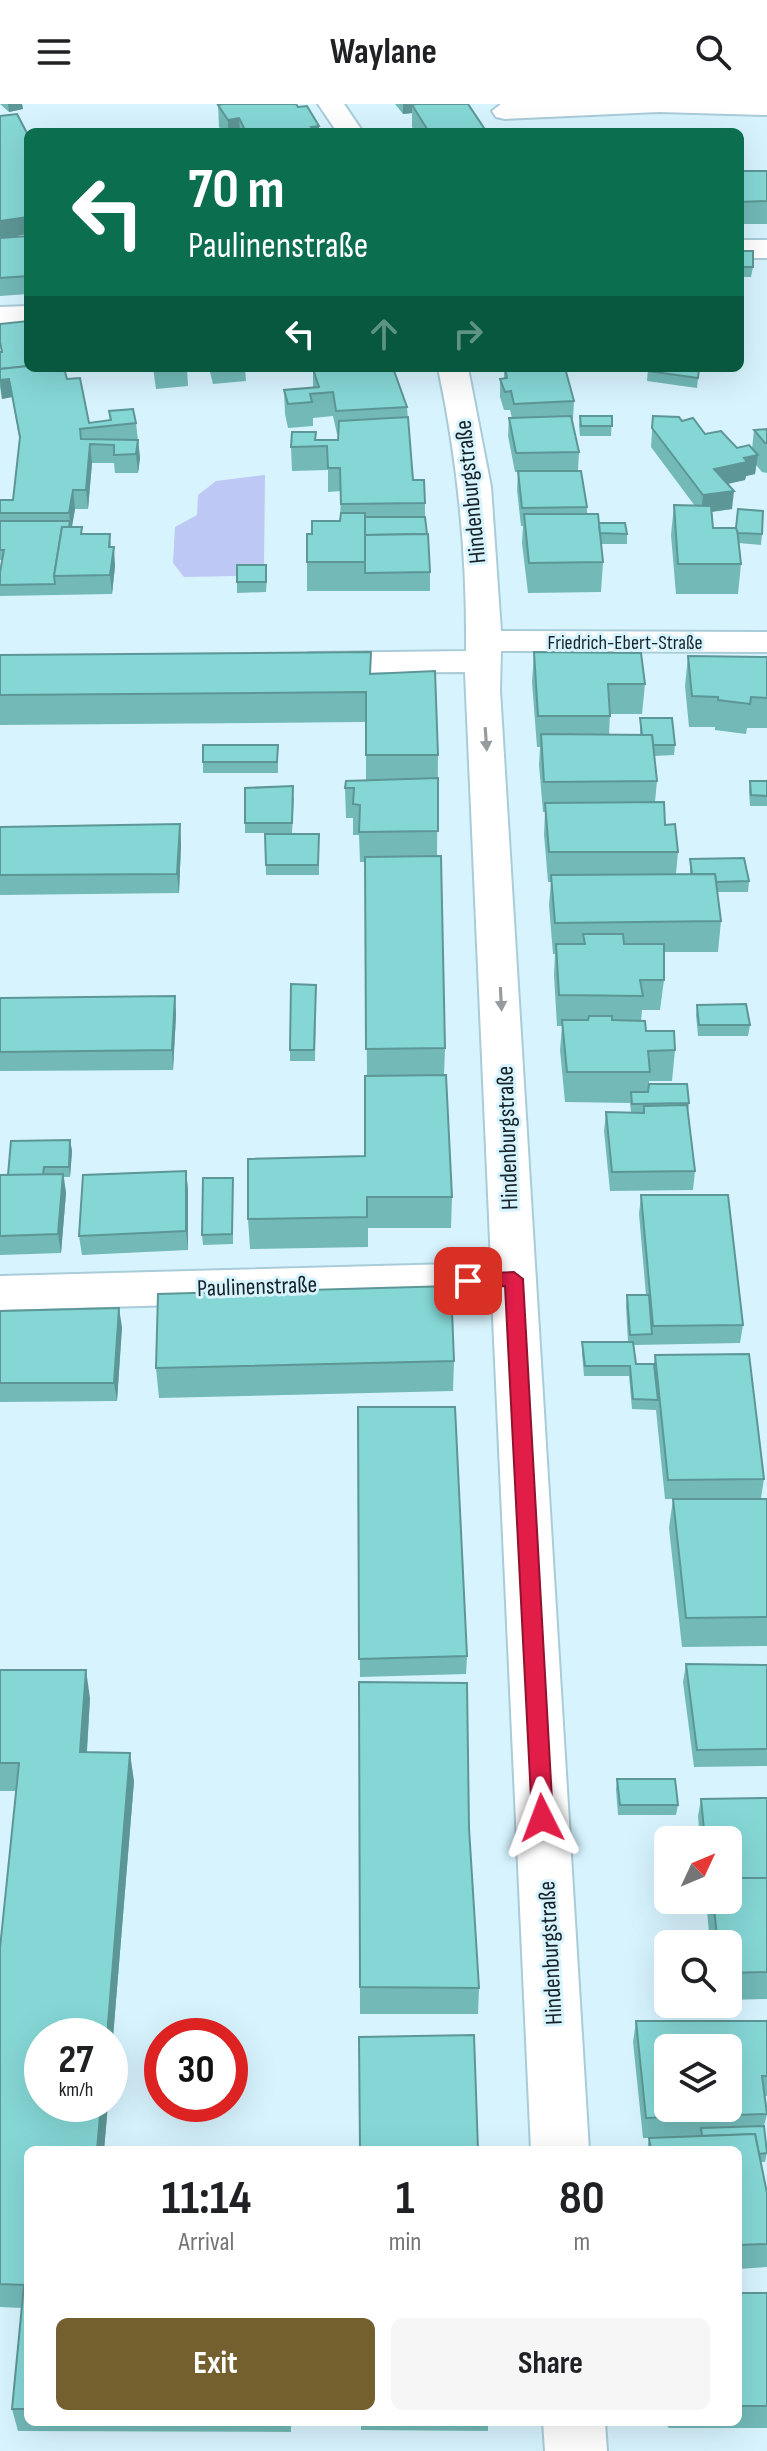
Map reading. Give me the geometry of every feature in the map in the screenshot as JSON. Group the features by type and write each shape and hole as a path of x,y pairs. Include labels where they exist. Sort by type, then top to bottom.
{"street":[{"path":"331,104 347,128"},
{"path":"505,111 659,104 767,107"},
{"path":"744,249 767,249"},
{"path":"0,316 24,315"},
{"name":"Hindenburgstraße","path":"454,372 473,476 560,2146"},
{"name":"Friedrich-Ebert-Straße","path":"270,664 483,651 767,642"},
{"name":"Paulinenstraße","path":"0,1293 514,1279"},
{"path":"574,2426 576,2451"}],"water":[{"path":"265,475 264,568 238,576 184,577 173,563 175,527 197,515 198,495 216,481"}],"building":[{"path":"468,104 484,128 426,128 412,105"},
{"path":"218,105 307,106 319,126 244,128 239,118 228,120"},
{"path":"17,114 24,128 24,218 0,221 0,116"},
{"path":"744,171 767,171 767,201 744,202"},
{"path":"24,236 24,276 0,278 0,238"},
{"path":"744,251 753,251 753,267 744,267"},
{"path":"24,321 24,366 0,369 0,324"},
{"path":"24,366 24,372 65,372 67,379 80,378 89,423 111,420 109,411 133,409 136,423 80,429 81,439 138,440 136,454 114,455 114,445 90,444 86,490 73,490 69,513 0,513 0,500 13,500 20,437 9,379 0,380 0,369"},
{"path":"314,372 394,372 407,407 336,411 333,392 310,394 312,402 288,404 284,390 319,387"},
{"path":"506,372 566,372 574,401 514,404 511,391 505,392 500,379 507,378"},
{"path":"655,372 699,372 698,378"},
{"path":"571,416 579,452 516,453 509,418"},
{"path":"580,416 612,416 612,426 581,426"},
{"path":"653,416 679,417 682,421 693,418 705,434 721,431 737,448 749,445 758,455 744,458 747,462 714,469 734,491 703,495 652,428"},
{"path":"408,417 413,480 424,480 425,503 341,504 340,468 328,468 327,446 291,447 292,432 316,432 315,440 338,440 339,421"},
{"path":"767,429 767,443 765,443 754,430"},
{"path":"518,471 581,471 587,507 522,508"},
{"path":"674,505 711,506 713,528 737,528 741,564 678,564"},
{"path":"738,509 763,511 762,534 738,533"},
{"path":"341,513 365,513 365,562 307,562 307,534 312,534 312,521 340,521"},
{"path":"524,514 598,514 603,562 529,563"},
{"path":"365,517 425,517 427,534 365,535"},
{"path":"0,521 70,521 69,527 62,527 55,584 0,585 4,550 0,550"},
{"path":"599,523 625,523 627,534 600,533"},
{"path":"62,527 82,527 81,534 110,534 109,547 114,547 110,575 54,576"},
{"path":"428,534 430,572 365,573 365,535"},
{"path":"237,565 266,565 266,582 237,582"},
{"path":"371,652 370,674 435,671 438,755 366,755 366,692 0,695 0,655"},
{"path":"534,652 641,653 645,684 608,684 610,716 538,716"},
{"path":"688,656 767,657 767,698 751,697 750,704 718,700 718,697 692,696"},
{"path":"640,718 672,718 675,745 653,745 652,735 642,735"},
{"path":"541,734 652,735 657,781 544,782"},
{"path":"203,745 278,745 277,762 203,762"},
{"path":"438,778 438,831 359,832 360,805 353,804 354,788 345,788 346,781"},
{"path":"750,781 767,781 767,796 751,795"},
{"path":"293,786 292,823 245,823 245,788"},
{"path":"664,802 665,825 675,824 678,852 549,852 545,803"},
{"path":"180,824 177,874 0,875 0,827"},
{"path":"265,834 319,834 318,865 266,865"},
{"path":"441,856 445,1048 366,1049 365,857"},
{"path":"744,858 749,881 716,882 715,874 692,874 690,859"},
{"path":"715,874 721,921 555,923 551,875"},
{"path":"583,934 623,934 624,944 664,944 664,980 640,980 643,996 559,995 556,944 585,944"},
{"path":"291,984 316,985 314,1050 290,1050"},
{"path":"175,996 172,1050 0,1052 0,998"},
{"path":"746,1004 750,1025 699,1025 697,1005"},
{"path":"589,1016 645,1021 646,1031 674,1031 675,1050 648,1051 650,1072 567,1072 562,1020 588,1020"},
{"path":"446,1075 452,1197 367,1197 367,1217 248,1219 248,1159 365,1156 365,1076"},
{"path":"649,1084 687,1084 689,1103 632,1104 631,1092 648,1092"},
{"path":"687,1105 695,1171 612,1172 606,1112 644,1113 644,1106"},
{"path":"70,1140 69,1167 44,1167 43,1175 8,1175 11,1141"},
{"path":"186,1171 186,1231 79,1236 83,1175"},
{"path":"63,1174 58,1234 0,1236 0,1175"},
{"path":"203,1178 233,1178 232,1234 202,1235"},
{"path":"641,1195 728,1195 743,1325 653,1326"},
{"path":"451,1286 454,1361 156,1368 158,1294"},
{"path":"627,1295 649,1295 652,1334 630,1335"},
{"path":"119,1308 114,1383 0,1383 0,1311"},
{"path":"582,1342 633,1342 636,1364 654,1364 658,1400 633,1399 630,1366 585,1366"},
{"path":"749,1354 764,1479 668,1480 655,1355"},
{"path":"358,1407 455,1407 467,1656 359,1659"},
{"path":"673,1499 767,1499 767,1617 686,1618"},
{"path":"686,1664 767,1665 767,1749 697,1750"},
{"path":"0,1670 86,1670 80,1752 130,1753 108,2018 24,2018 24,2122 99,2122 97,2146 24,2146 24,2285 0,2284 0,1948 19,1763 0,1763"},
{"path":"359,1682 467,1683 469,1828 479,1988 360,1987"},
{"path":"617,1779 675,1779 678,1805 620,1805"},
{"path":"767,1798 767,1878 742,1878 742,1826 704,1826 701,1799"},
{"path":"742,1878 767,1878 767,1972 742,1973 742,1930 716,1930 715,1914 742,1914"},
{"path":"636,2021 767,2021 767,2076 762,2076 767,2114 742,2115 742,2034 654,2034 654,2118 646,2118"},
{"path":"474,2035 478,2146 360,2146 359,2037"},
{"path":"764,2126 767,2153 759,2154 755,2134 702,2136 701,2128"},
{"path":"755,2134 767,2193 767,2244 742,2245 742,2146 650,2146 649,2138"},
{"path":"24,2285 24,2409 12,2409"},
{"path":"742,2293 767,2293 767,2406 742,2406"}],"route":[{"path":"468,1281 514,1279 542,1818"}]}
